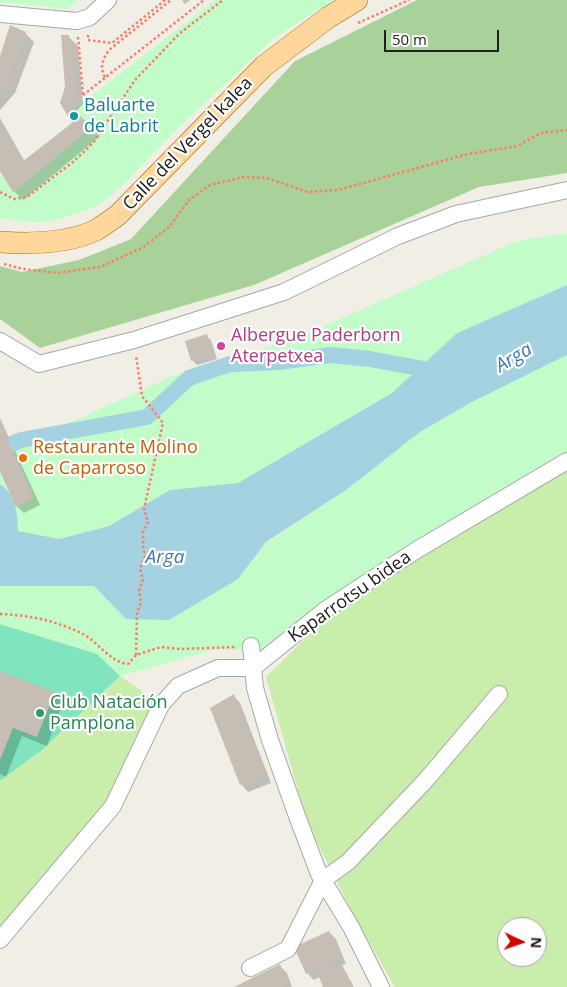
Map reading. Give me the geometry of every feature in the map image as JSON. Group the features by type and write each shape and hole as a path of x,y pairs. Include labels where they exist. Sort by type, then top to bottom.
{"main road":[{"name":"Calle del Vergel kalea","path":"0,242 32,245 63,239 94,231 118,215 264,66 329,17 357,0"}],"street":[{"path":"0,14 76,21 90,17 108,0"},
{"path":"0,341 39,364 134,340 284,292 398,236 456,214 567,190"},
{"name":"Kaparrotsu bidea","path":"253,668 333,605 415,551 567,461"},
{"path":"251,646 255,688 270,740 296,816 323,880 351,926 381,987"},
{"path":"0,940 112,806 161,705 178,686 218,668 253,668"},
{"path":"250,968 288,949 323,880 348,862 426,780 499,694"}],"path":[{"path":"105,77 102,71 103,59 109,50 171,0"},
{"path":"78,34 83,95 204,0"},
{"path":"0,192 14,199 27,197 73,162 93,144 136,80 180,33 223,0"},
{"path":"4,264 23,269 57,273 100,267 142,248 169,227 189,200 210,185 243,177 267,178 308,192 338,190 468,154 517,146 541,133 567,130"},
{"path":"134,340 142,396 163,423 148,500 144,509 148,522 143,532 142,546 145,556 140,569 143,580 139,590 141,604 136,612 136,655"},
{"path":"0,614 41,618 83,635 106,651 118,663 128,664 136,655 161,647 207,649 251,646"}],"green space":[{"path":"0,0 77,0 68,9 0,2"},
{"path":"215,0 334,0 275,37 179,127 121,187 97,206 60,219 39,223 0,218 0,171 14,192 92,127 73,110"},
{"path":"417,0 567,0 567,173 479,187 254,285 40,348 0,319 0,266 22,272 79,260 131,239 295,61"},
{"path":"567,233 567,285 457,333 392,393 238,483 170,490 108,526 59,539 18,531 6,488 0,484 0,454 175,375 297,338 517,241"},
{"path":"567,355 567,463 267,650 216,649 120,676 97,654 0,624 0,586 94,586 126,619 238,579 266,543 345,491 420,432 472,402"},
{"path":"567,463 567,987 395,987 353,914 307,822 266,677 313,631 366,591"},
{"name":"Club Natación Pamplona","path":"0,624 97,654 120,676 42,750 0,781"},
{"path":"120,676 161,705 113,806 0,945 0,781 42,750"}],"water":[{"name":"Arga","path":"567,285 567,355 472,402 420,432 346,490 266,542 238,579 169,620 126,619 94,586 0,586 0,484 9,493 15,505 18,531 59,539 109,526 170,490 238,483 392,393 457,333"}],"building":[{"path":"10,25 26,32 6,83 0,90 0,56"},
{"name":"Baluarte de Labrit","path":"61,35 69,35 75,95 69,101 73,110 92,126 13,192 0,171 0,123 22,162 72,123 60,103 65,87"},
{"path":"207,334 213,354 191,361 185,341"},
{"path":"0,423 34,498 16,507 0,471"},
{"path":"0,671 55,692 37,737 13,728 0,760"},
{"path":"234,694 265,776 240,785 210,708"},
{"path":"329,931 340,956 306,974 294,947"},
{"path":"341,963 352,987 323,987 317,972"},
{"path":"280,964 288,984 282,987 234,987"}],"waterway":[{"path":"0,449 21,440 147,417 189,378 230,364 279,362 331,355 370,359 435,371 441,374"}],"place":[{"name":"Baluarte de Labrit","path":"74,116"},
{"name":"Albergue Paderborn Aterpetxea","path":"221,346"},
{"name":"Restaurante Molino de Caparroso","path":"23,458"},
{"name":"Club Natación Pamplona","path":"40,713"}]}
